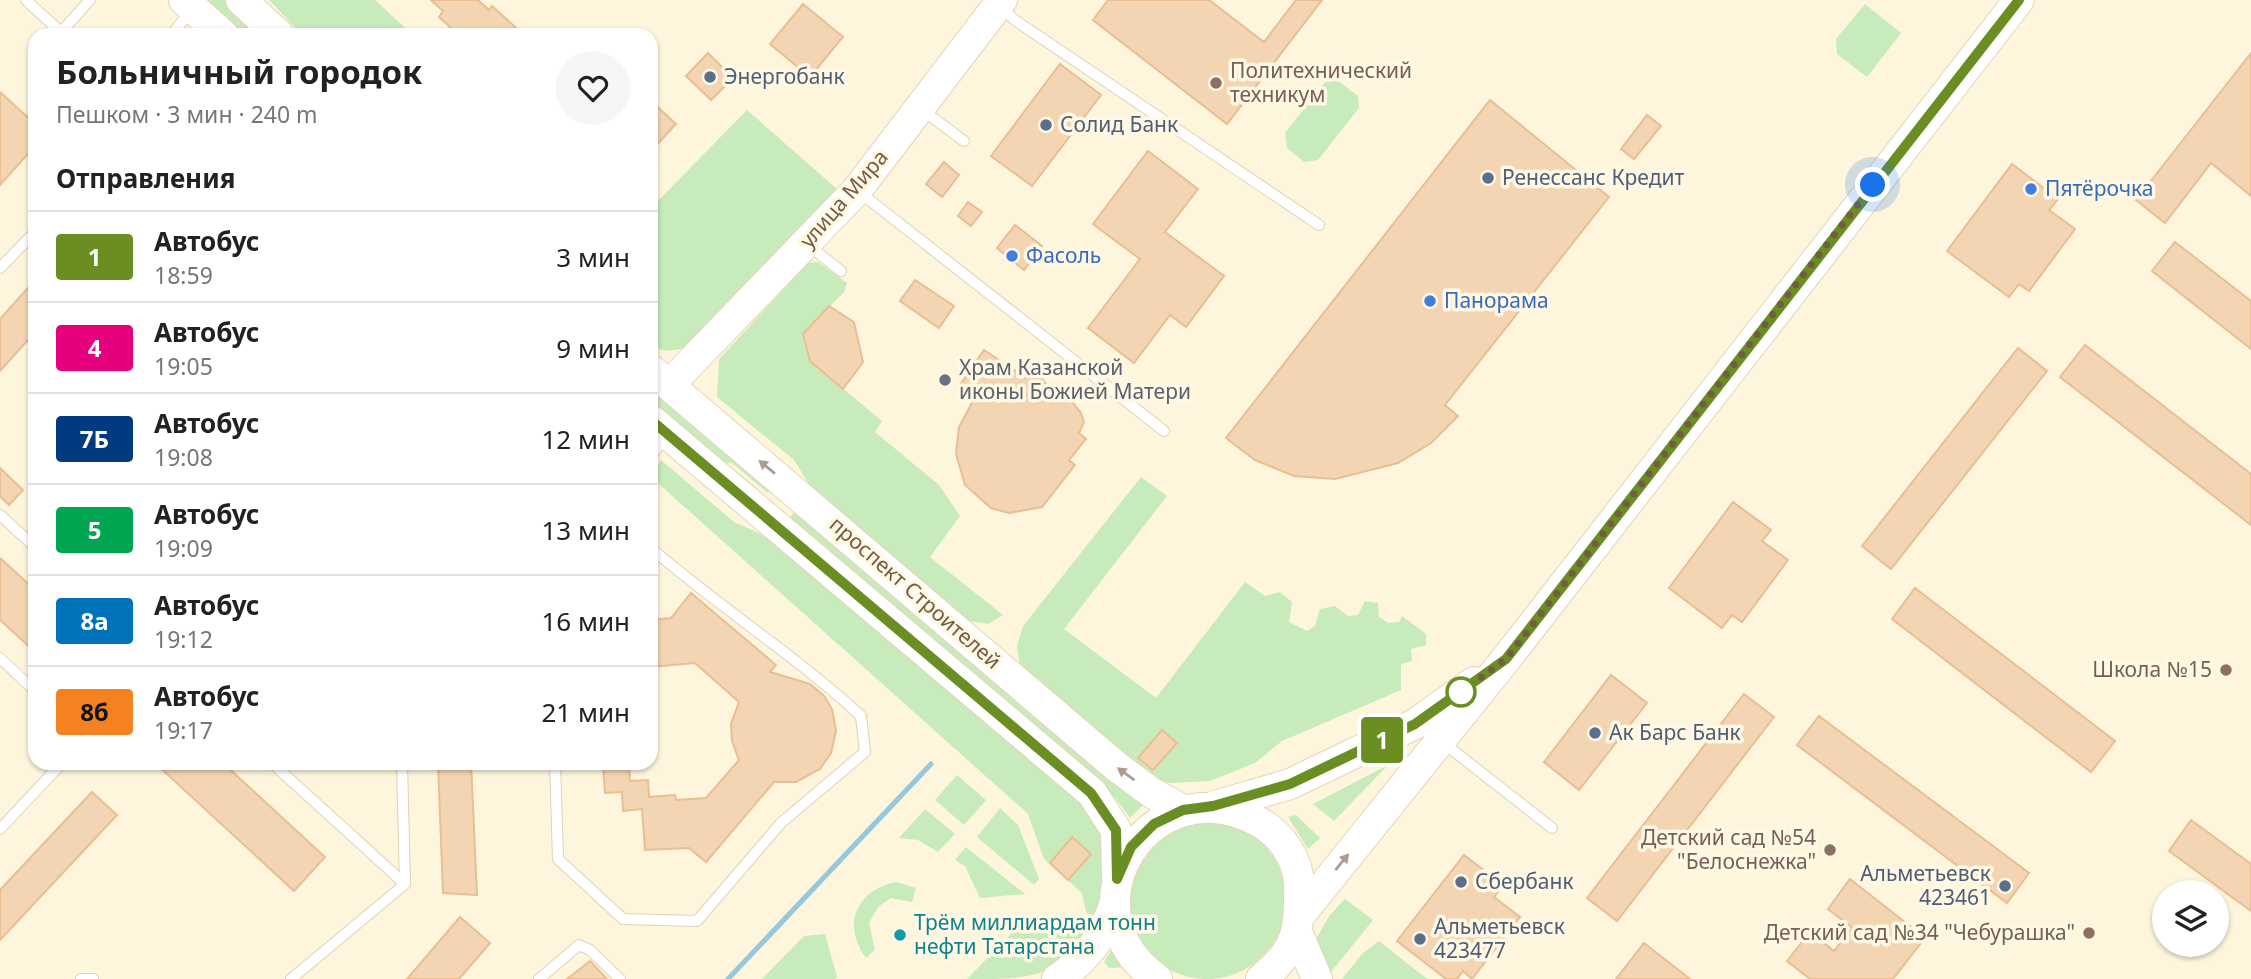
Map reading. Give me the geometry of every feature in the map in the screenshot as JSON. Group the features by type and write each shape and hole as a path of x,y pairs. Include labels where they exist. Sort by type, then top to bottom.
{"main road":[{"path":"241,0 271,28"},
{"path":"1261,979 1280,964 1299,925 1440,741 2020,0"},
{"name":"улица Мира","path":"660,378 806,243 857,190 1000,3"},
{"path":"188,4 215,28"},
{"name":"проспект Строителей","path":"660,378 1116,767 1152,793 1183,810"},
{"name":"проспект Строителей","path":"658,438 768,519 1091,793 1116,830 1115,892"},
{"path":"768,519 793,489"},
{"path":"1057,979 1093,948 1107,928 1115,892 1131,847 1154,824 1183,810 1213,806 1290,784 1415,724 1506,659"},
{"path":"1213,806 1240,811 1269,827 1287,848 1299,870 1299,925 1317,979"},
{"path":"1115,892 1125,946 1142,968 1157,979"}],"lane":[{"path":"26,0 56,28"},
{"path":"67,28 90,0"},
{"path":"1000,3 1027,28 1319,225"},
{"path":"174,28 188,4"},
{"path":"920,107 964,141"},
{"path":"857,190 1164,431"},
{"path":"0,268 28,239"},
{"path":"806,243 841,271"},
{"path":"0,515 28,541"},
{"path":"555,770 558,859 623,919 696,920 781,823 865,752 861,716 824,682 684,577 658,554"},
{"path":"0,658 28,684"},
{"path":"1440,741 1552,828"},
{"path":"0,829 55,770"},
{"path":"280,770 405,884"},
{"path":"402,770 405,884"},
{"path":"291,979 405,884"},
{"path":"540,979 579,945 590,950 620,979"},
{"path":"81,979 93,979"}],"green space":[{"path":"200,0 226,0 256,28 230,28"},
{"path":"269,0 375,0 405,28 295,28"},
{"path":"1865,4 1901,33 1867,77 1837,54 1836,39"},
{"path":"1338,81 1358,96 1359,108 1318,160 1304,162 1287,148 1285,133 1325,82"},
{"path":"747,110 837,189 684,348 671,350 658,348 658,201"},
{"path":"818,262 847,283 844,292 803,334 810,361 882,421 875,432 939,485 960,516 930,557 1003,615 988,624 969,621 815,494 794,460 717,397 719,359 808,263"},
{"path":"658,390 772,488 768,493 732,463 718,464 658,412"},
{"path":"661,460 734,522 779,542 1080,798 1105,832 1104,903 1096,922 1086,912 1082,893 1044,859 1028,814 658,483 658,465"},
{"path":"1141,477 1167,496 1064,629 1156,698 1245,582 1265,596 1280,592 1292,602 1289,622 1307,631 1315,626 1320,609 1335,606 1348,616 1358,615 1365,601 1378,603 1379,617 1388,623 1399,622 1402,616 1426,634 1426,645 1411,649 1412,661 1401,664 1401,690 1282,741 1255,763 1210,781 1169,783 1147,775 1020,667 1017,646 1023,626"},
{"path":"797,508 1147,801 1130,818 1116,799 788,520"},
{"path":"1388,765 1334,821 1313,804"},
{"path":"957,775 986,800 964,825 935,800"},
{"path":"1000,808 1018,825 1039,879 1034,885 977,837"},
{"path":"925,809 955,834 938,852 918,840 899,838"},
{"path":"1296,815 1320,838 1308,849 1288,817"},
{"path":"1207,821 1237,827 1263,844 1280,870 1286,900 1280,930 1263,956 1237,973 1207,979 1177,973 1151,956 1134,930 1128,900 1134,870 1151,844 1177,827"},
{"path":"966,847 1025,894 980,898 965,866 955,860"},
{"path":"896,882 916,888 912,902 891,898 878,907 869,923 875,950 866,958 855,933 857,910 871,892"},
{"path":"1345,899 1373,920 1327,977 1316,939 1329,916"},
{"path":"1076,922 1091,938 1076,952 1049,969 1022,977 967,979 1015,930"},
{"path":"825,934 837,977 835,979 762,979 804,936"},
{"path":"1379,941 1427,979 1342,979 1362,954"},
{"path":"1115,944 1128,967 1109,968 1104,962"}],"building":[{"path":"431,0 478,0 489,10 492,6 516,28 451,28 439,17 443,11"},
{"name":"Политехнический техникум","path":"1108,0 1209,0 1264,42 1296,0 1322,0 1227,124 1093,20"},
{"path":"803,4 843,37 810,77 770,44"},
{"name":"Энергобанк","path":"708,53 733,78 711,100 686,76"},
{"path":"2251,53 2251,196 2211,163 2165,223 2136,200"},
{"name":"Солид Банк","path":"1060,64 1101,95 1032,186 991,156"},
{"path":"0,92 28,118 28,154 0,185"},
{"name":"Панорама","path":"1490,100 1609,197 1445,405 1458,416 1431,443 1398,463 1335,479 1294,476 1255,460 1226,438"},
{"path":"658,107 676,124 658,143"},
{"path":"1647,115 1661,126 1634,159 1621,149"},
{"path":"1148,151 1198,189 1165,232 1224,276 1186,327 1170,315 1134,363 1088,328 1140,259 1093,224"},
{"path":"944,162 959,175 942,197 926,184"},
{"path":"2012,164 2058,199 2049,210 2075,229 2029,291 2019,284 2009,297 1947,251"},
{"path":"968,202 982,212 971,226 958,216"},
{"path":"1015,225 1042,246 1024,270 997,248"},
{"path":"2175,242 2251,301 2251,349 2152,271"},
{"path":"915,280 954,306 939,328 900,301"},
{"path":"28,288 28,340 0,371 0,319"},
{"path":"829,306 854,322 863,362 843,389 810,361 803,334"},
{"path":"2085,345 2251,474 2251,525 2060,377"},
{"path":"2018,348 2047,371 1891,569 1862,546"},
{"path":"984,350 1026,378 1042,379 1048,387 1061,388 1081,413 1084,422 1079,433 1086,439 1069,460 1075,465 1042,507 1009,513 991,508 965,485 956,454 959,427 974,399 958,388"},
{"path":"0,468 23,490 9,505 0,496"},
{"path":"1733,502 1771,530 1762,541 1788,560 1742,622 1732,615 1722,628 1669,588"},
{"path":"0,558 28,584 28,646 0,620"},
{"path":"1915,588 2115,741 2091,772 1892,619"},
{"path":"691,593 776,665 770,672 810,684 824,696 832,709 836,731 831,753 820,769 796,782 774,782 706,862 689,848 645,850 642,809 623,811 622,792 605,793 603,770 629,770 630,781 648,780 649,797 675,795 676,800 706,798 739,760 732,741 731,724 739,702 695,663 658,666 658,619 671,618"},
{"path":"1611,675 1647,703 1579,790 1544,762"},
{"path":"1744,694 1774,717 1617,921 1587,898"},
{"path":"1819,716 2029,873 2007,903 1797,745"},
{"path":"1162,730 1177,743 1153,770 1138,758"},
{"path":"163,770 231,770 325,857 294,891"},
{"path":"438,770 471,770 477,895 443,893"},
{"path":"92,792 117,815 0,940 0,890"},
{"path":"2191,820 2251,864 2251,911 2229,895 2229,880 2209,880 2169,851"},
{"path":"1072,837 1091,854 1068,880 1050,863"},
{"path":"1464,855 1503,885 1494,897 1520,917 1472,979 1463,971 1457,979 1446,979 1397,941"},
{"path":"1850,879 1925,938 1893,979 1810,979 1787,961 1810,932 1834,951 1852,928 1828,909"},
{"path":"460,917 490,943 459,979 407,979"},
{"path":"1644,943 1690,979 1616,979"},
{"path":"590,961 607,979 567,979"}],"waterway":[{"path":"728,979 931,764"}],"bus line":[{"name":"1","path":"658,426 1091,793 1116,830 1117,879 1131,847 1154,824 1183,810 1213,806 1290,784 1415,724 1506,659 2019,0"}],"place":[{"name":"Энергобанк","path":"710,77"},
{"name":"Политехнический техникум","path":"1216,83"},
{"name":"Солид Банк","path":"1046,125"},
{"name":"Ренессанс Кредит","path":"1488,178"},
{"name":"Пятёрочка","path":"2031,189"},
{"name":"Фасоль","path":"1012,256"},
{"name":"Панорама","path":"1430,301"},
{"name":"Храм Казанской иконы Божией Матери","path":"945,380"},
{"name":"Школа №15","path":"2226,670"},
{"name":"Ак Барс Банк","path":"1595,733"},
{"name":"Детский сад №54 \"Белоснежка\"","path":"1830,850"},
{"name":"Сбербанк","path":"1461,882"},
{"name":"Альметьевск 423461","path":"2005,886"},
{"name":"Детский сад №34 \"Чебурашка\"","path":"2089,933"},
{"name":"Трём миллиардам тонн нефти Татарстана","path":"900,935"},
{"name":"Альметьевск 423477","path":"1420,939"}],"route":[{"path":"1461,692 1506,659 1873,185"}]}
